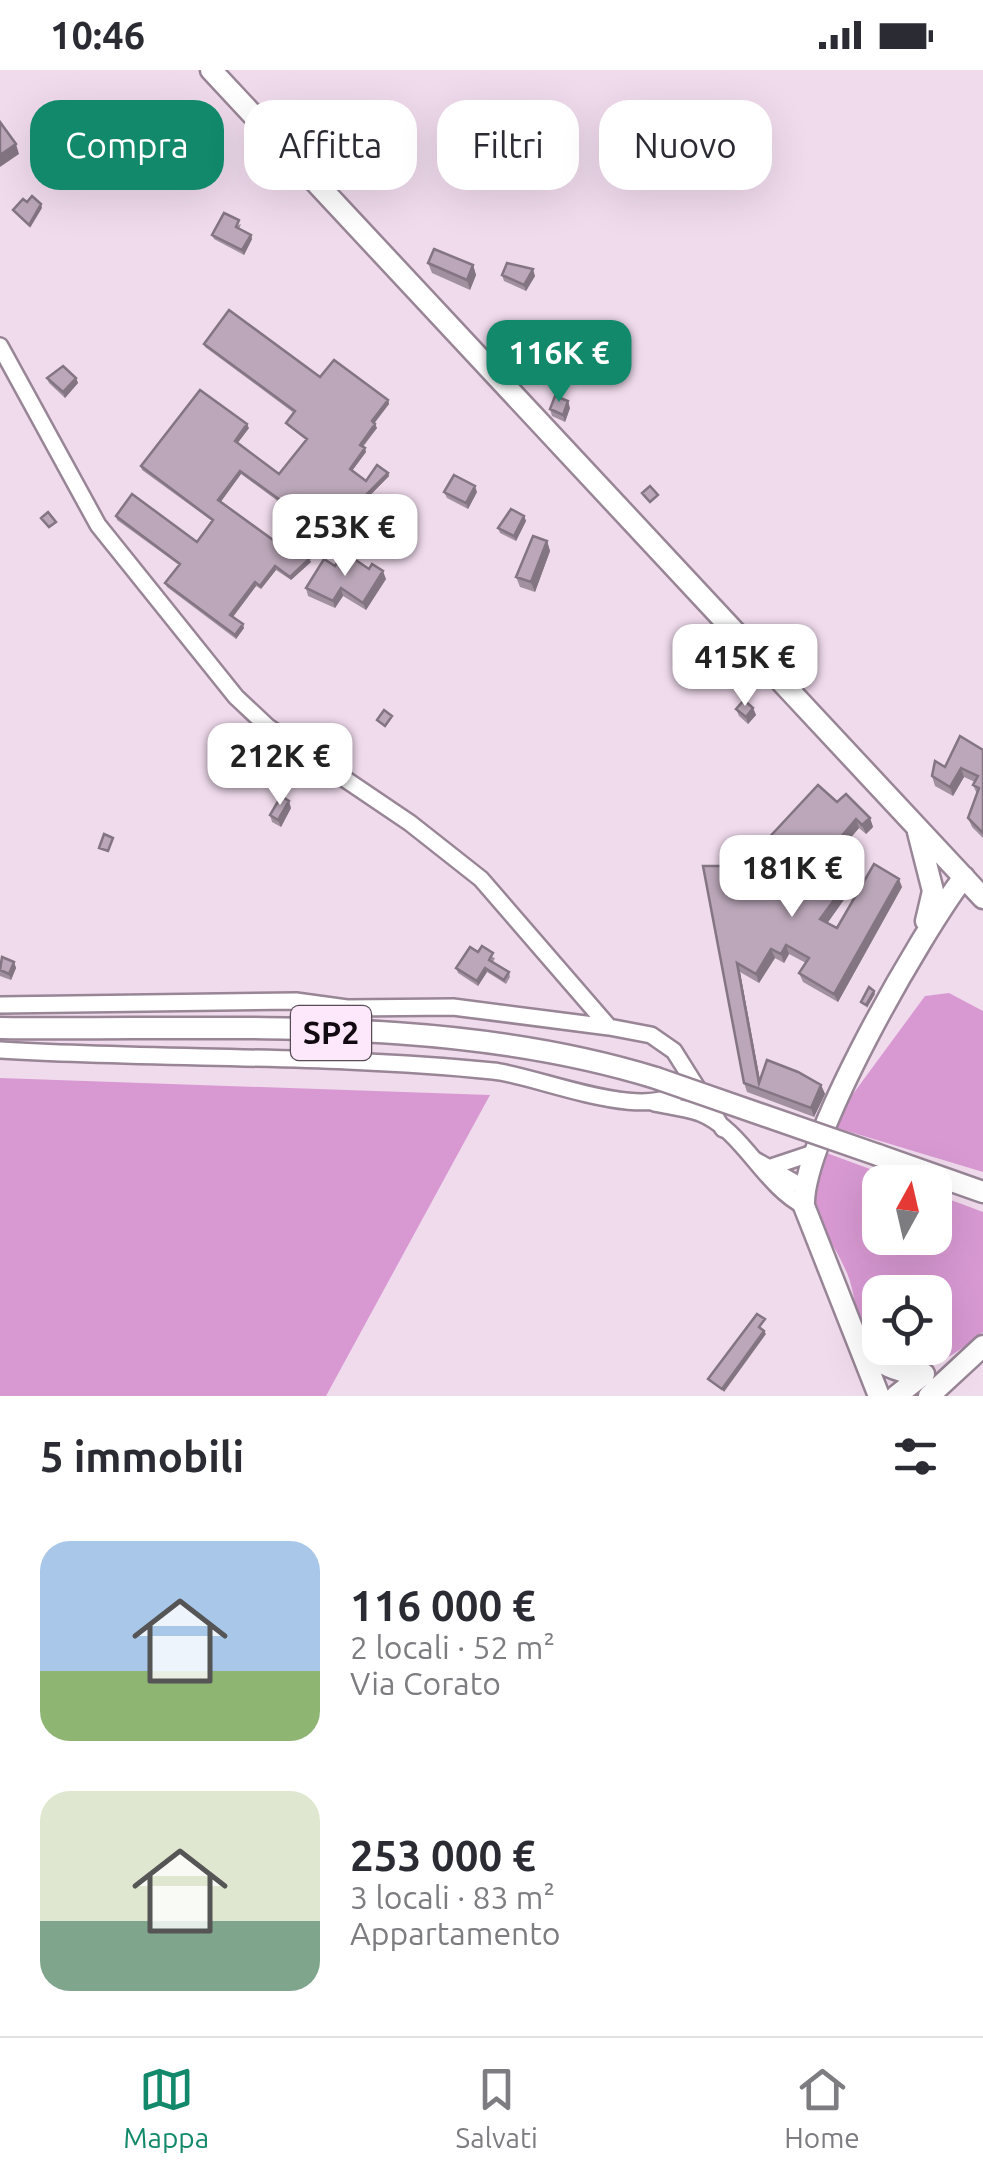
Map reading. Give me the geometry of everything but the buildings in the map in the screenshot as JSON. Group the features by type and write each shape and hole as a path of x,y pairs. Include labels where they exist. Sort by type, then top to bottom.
{"main road":[{"path":"211,70 983,898"},
{"path":"916,826 932,891 922,934"},
{"path":"932,891 942,881 964,877"},
{"path":"879,1396 804,1197 814,1153 922,934 964,877"},
{"name":"SP2","path":"0,1028 437,1036 575,1055 656,1078 905,1165"},
{"path":"902,1164 983,1178"},
{"name":"SP2","path":"952,1181 983,1192"},
{"path":"952,1185 983,1204"},
{"path":"854,1337 878,1362 895,1372 921,1375 960,1364"},
{"path":"934,1394 960,1364 983,1346"},
{"path":"896,1396 921,1375"}],"street":[{"path":"0,346 98,526 236,698 268,727 410,824 481,879 609,1027"},
{"path":"0,1005 296,1002 346,1008 453,1007 651,1034 689,1069 723,1129"},
{"path":"0,1050 291,1056 514,1073 616,1102 654,1103 702,1114 723,1129 786,1197 804,1197"},
{"path":"654,1103 685,1088 689,1069"},
{"path":"771,1167 814,1153"},
{"path":"751,1159 771,1167 804,1197"}],"shaded area":[{"path":"949,993 983,1011 983,1172 837,1128 850,1098 925,996"},
{"path":"0,1078 490,1095 326,1396 0,1396"},
{"path":"824,1152 862,1166 862,1255 952,1255 952,1200 983,1212 983,1332 952,1355 952,1275 862,1275 862,1328 847,1273 817,1216 813,1189"},
{"path":"894,1365 930,1365 920,1368"}]}
